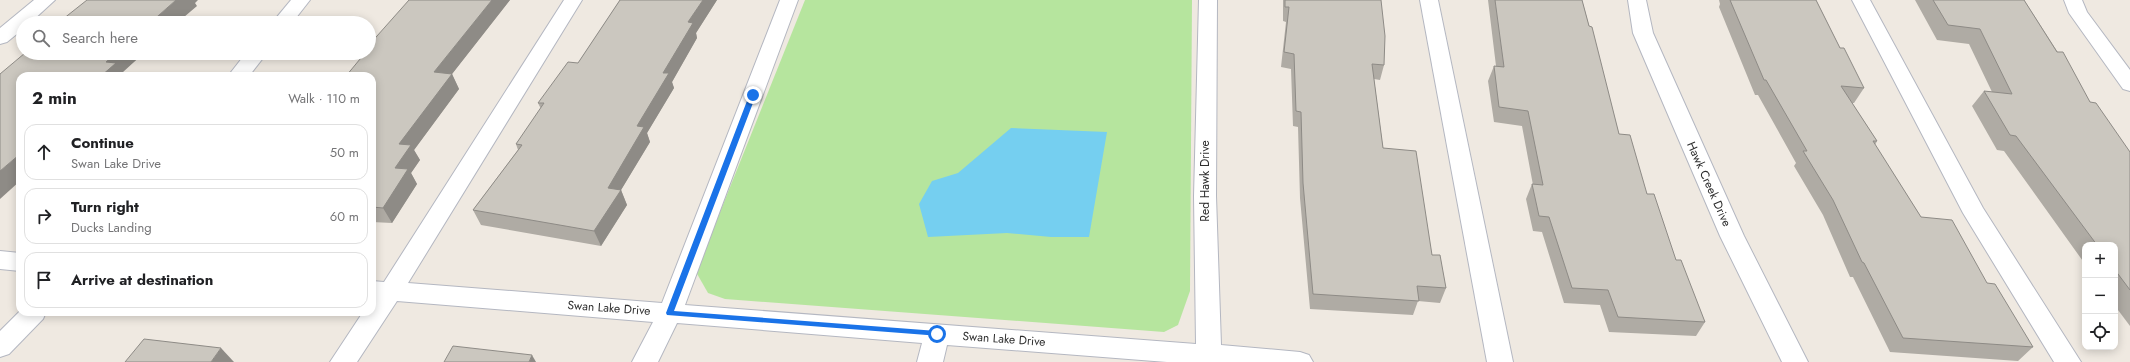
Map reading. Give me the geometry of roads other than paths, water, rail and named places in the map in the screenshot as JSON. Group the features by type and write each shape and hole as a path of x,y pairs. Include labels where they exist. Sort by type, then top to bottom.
{"street":[{"path":"27,16 46,0"},
{"path":"288,16 301,0"},
{"path":"376,302 573,0"},
{"path":"645,362 670,313 789,0"},
{"name":"Red Hawk Drive","path":"1208,0 1205,196 1209,358"},
{"path":"1429,0 1500,362"},
{"name":"Hawk Creek Drive","path":"1637,0 1643,33 1652,55 1732,236 1796,362"},
{"path":"1861,0 1974,213 2068,362"},
{"path":"2073,0 2078,13 2130,84"},
{"path":"0,38 16,25"},
{"path":"241,72 251,60"},
{"path":"0,260 16,262"},
{"name":"Swan Lake Drive","path":"382,291 937,334 1209,358 1300,362"},
{"path":"0,347 30,316"},
{"path":"343,362 368,316"},
{"path":"930,362 937,334"}],"water":[{"path":"1011,128 1107,132 1089,237 1051,237 1007,233 928,237 919,204 932,181 958,173"}]}
